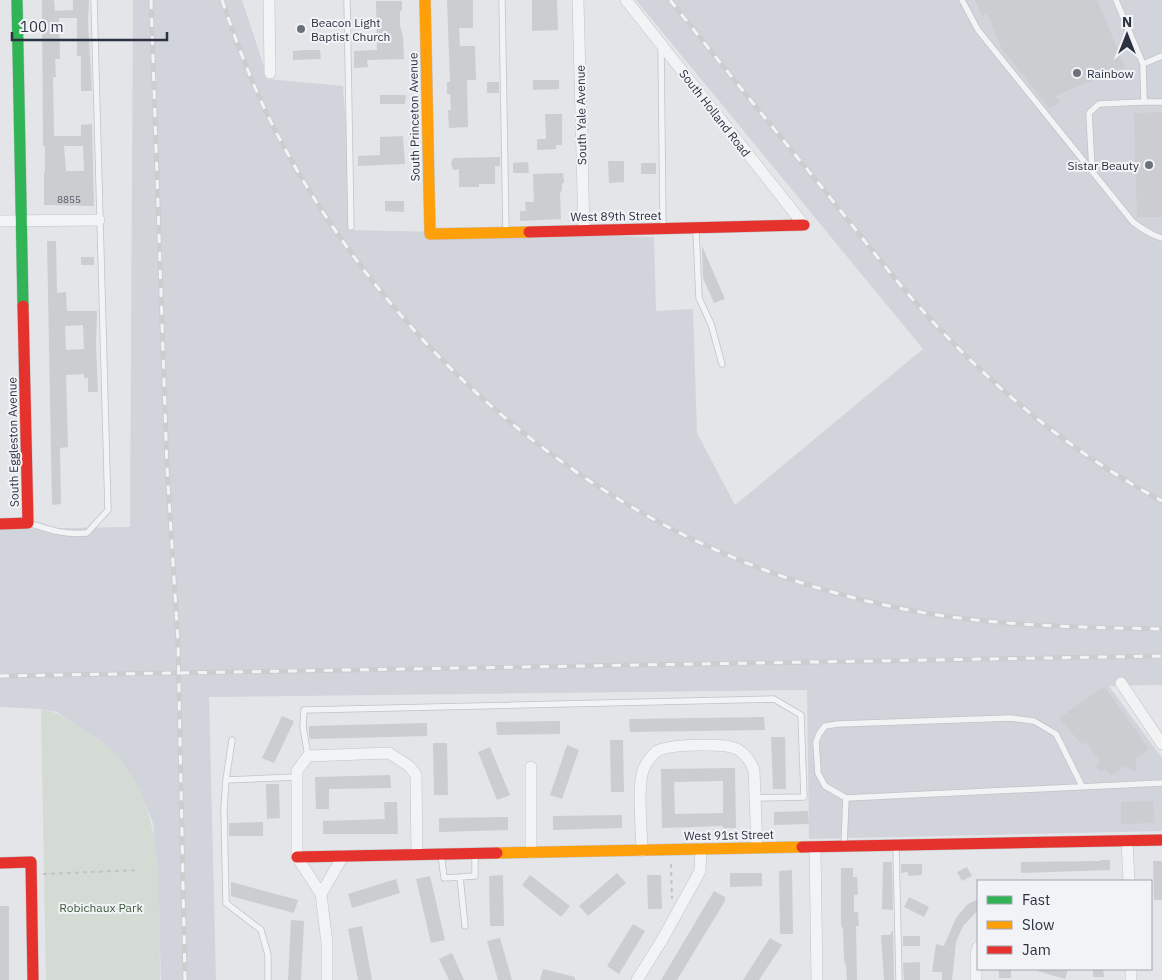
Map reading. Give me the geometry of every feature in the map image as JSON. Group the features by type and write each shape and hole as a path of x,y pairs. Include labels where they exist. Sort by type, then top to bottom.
{"street":[{"name":"South Eggleston Avenue","path":"16,0 28,523"},
{"path":"269,0 270,72"},
{"name":"South Princeton Avenue","path":"425,0 430,234"},
{"name":"South Yale Avenue","path":"578,0 584,230"},
{"name":"South Holland Road","path":"626,0 804,225"},
{"path":"0,221 99,220"},
{"name":"West 89th Street","path":"430,234 804,225"},
{"path":"0,524 28,523"},
{"path":"1121,683 1162,744"},
{"path":"642,850 641,779 644,767 656,752 671,747 727,746 739,750 749,759 754,770 757,848"},
{"path":"327,980 327,943 322,894 296,857 297,774 308,756 389,753 409,766 416,775 417,855"},
{"path":"531,767 531,853"},
{"name":"West 91st Street","path":"296,857 1162,840"},
{"path":"1127,841 1129,880"},
{"path":"815,847 817,980"},
{"path":"637,980 662,940 700,871 701,850"},
{"path":"322,894 343,856"},
{"path":"0,863 31,862 33,980"},
{"path":"976,980 977,950"}],"lane":[{"path":"28,523 57,533 87,533 108,510 94,0"},
{"path":"347,0 351,227"},
{"path":"502,0 506,232"},
{"path":"962,0 978,30 1134,222 1149,233 1162,238"},
{"path":"1116,0 1143,64 1144,102"},
{"path":"661,44 663,228"},
{"path":"1143,64 1162,56"},
{"path":"1092,170 1090,113 1099,104 1162,102"},
{"path":"696,228 699,298 710,324 722,364"},
{"path":"308,756 303,727 304,710 774,699 801,716 804,797 756,798"},
{"path":"1082,786 1056,734 1034,721 1011,718 838,724 825,726 816,742 818,773 825,786 846,798 1162,783"},
{"path":"232,740 224,809 226,902 239,915 262,930 268,955 268,980"},
{"path":"226,780 297,774"},
{"path":"844,846 846,798"},
{"path":"896,846 899,980"},
{"path":"441,854 444,878 475,876 475,854"},
{"path":"460,877 466,926"}],"path":[{"path":"671,864 672,899"},
{"path":"40,874 139,870"}],"shaded area":[{"path":"133,0 242,0 268,79 343,86 353,230 654,237 656,311 693,309 697,433 735,505 923,349 636,0 1162,0 1162,685 1109,686 1162,758 1162,831 809,839 807,690 209,697 216,980 161,980 158,882 153,823 141,793 123,763 101,741 57,712 41,709 0,707 0,529 130,527"}],"green space":[{"name":"Robichaux Park","path":"41,709 60,715 88,732 120,759 138,785 149,816 157,862 160,910 160,980 46,980"}],"building":[{"path":"42,0 54,0 55,11 73,10 73,0 89,0 88,23 92,91 81,91 81,56 77,56 77,18 59,18 60,59 55,59 56,77 53,77 54,136 81,136 81,125 92,124 94,206 44,205 45,146 43,146","holes":["64,146 83,146 84,171 66,171"]},
{"path":"447,0 473,0 473,28 459,28 460,46 475,46 476,80 467,80 468,127 449,128 448,110 451,110 450,94 447,94 447,82 450,82"},
{"path":"532,0 557,0 558,30 532,31"},
{"path":"975,0 1097,0 1125,67 1055,96 1060,101 1050,109 1002,49 987,14 982,16"},
{"path":"376,1 402,1 400,25 403,36 404,59 367,60 368,67 354,68 354,51 377,50"},
{"path":"320,50 321,59 293,60 293,51"},
{"path":"533,80 559,80 559,89 533,90"},
{"path":"487,82 499,82 499,93 487,93"},
{"path":"380,95 406,95 405,104 380,104"},
{"name":"Sistar Beauty","path":"1162,112 1162,217 1137,217 1134,113"},
{"path":"545,114 562,114 562,145 556,145 556,149 537,150 537,139 546,139"},
{"path":"403,136 405,164 358,166 358,156 380,155 380,137"},
{"path":"500,157 500,166 495,166 495,184 479,184 479,187 459,187 459,169 453,170 451,163 453,158"},
{"path":"608,161 624,161 624,182 609,183"},
{"path":"528,162 529,173 513,173 513,163"},
{"path":"641,163 656,163 656,174 641,174"},
{"path":"563,173 564,183 562,183 562,191 560,192 561,219 520,221 520,211 526,211 525,202 534,202 533,174"},
{"path":"385,201 404,201 404,212 385,211"},
{"path":"47,241 56,241 57,293 66,292 67,311 97,311 98,392 88,392 88,378 84,378 84,374 66,375 68,447 60,448 61,504 52,505","holes":["83,325 84,349 66,350 65,326"]},
{"path":"702,246 725,299 714,303 703,278"},
{"path":"81,257 94,257 94,265 81,265"},
{"path":"1104,686 1149,749 1136,758 1136,772 1125,766 1111,776 1105,769 1101,772 1096,765 1100,762 1086,742 1082,745 1059,718"},
{"path":"282,716 294,721 274,763 262,758"},
{"path":"764,717 765,730 630,732 629,719"},
{"path":"560,721 560,734 497,735 496,722"},
{"path":"427,723 427,736 310,739 309,736 309,726"},
{"path":"771,737 785,737 786,789 773,789"},
{"path":"610,740 623,740 624,792 611,792"},
{"path":"433,743 447,743 448,795 434,795"},
{"path":"567,745 579,750 562,799 550,795"},
{"path":"490,747 510,795 497,800 478,752"},
{"path":"735,768 736,828 723,828 723,826 662,828 661,769","holes":["723,781 723,813 675,814 674,782"]},
{"path":"390,775 391,788 329,789 329,809 316,809 315,777"},
{"path":"266,784 279,784 280,818 267,819"},
{"path":"1153,801 1155,823 1121,824 1121,802"},
{"path":"384,802 397,802 398,834 323,834 323,821 385,819"},
{"path":"808,811 809,824 774,825 774,812"},
{"path":"622,815 622,828 553,830 553,816"},
{"path":"508,817 508,830 439,832 439,818"},
{"path":"263,822 263,836 229,836 229,823"},
{"path":"1110,860 1110,870 1021,873 1021,862"},
{"path":"1153,861 1162,861 1162,900 1154,900"},
{"path":"883,862 892,862 893,910 882,909"},
{"path":"901,864 922,864 922,875 908,876 908,872 901,873"},
{"path":"967,867 972,876 962,881 957,872"},
{"path":"841,868 853,868 853,877 857,877 858,895 854,895 854,912 858,912 859,926 856,926 857,980 847,980 844,959 841,924"},
{"path":"792,870 793,934 780,934 779,871"},
{"path":"617,873 626,883 588,916 579,906"},
{"path":"730,873 762,873 762,886 730,887"},
{"path":"503,875 504,926 490,926 489,876"},
{"path":"530,875 570,906 561,917 522,885"},
{"path":"647,875 661,875 662,909 648,909"},
{"path":"430,876 445,940 431,943 416,879"},
{"path":"396,879 400,893 352,908 348,894"},
{"path":"231,882 298,900 294,913 231,896"},
{"path":"714,891 725,897 725,901 677,980 661,980"},
{"path":"909,897 929,907 924,917 904,907"},
{"path":"977,900 977,911 963,926 956,942 952,980 942,980 942,972 932,972 936,944 944,946 956,918 968,904"},
{"path":"0,906 9,906 9,980 0,980"},
{"path":"291,920 304,921 301,980 288,980"},
{"path":"633,924 645,931 619,974 607,966"},
{"path":"362,926 372,980 358,980 348,929"},
{"path":"893,930 894,980 884,980 881,935 890,935"},
{"path":"903,936 920,936 920,946 903,946"},
{"path":"500,938 512,980 498,980 487,941"},
{"path":"770,938 782,945 759,980 743,980"},
{"path":"452,953 464,980 449,980 439,959"},
{"path":"920,962 920,980 904,980 903,963"},
{"path":"543,969 575,977 575,980 540,980"},
{"path":"999,970 1011,970 1011,978 999,978"},
{"path":"1038,970 1068,970 1065,979"},
{"path":"1093,970 1103,970 1104,977 1093,977"}],"railway":[{"path":"151,0 167,468 178,642 185,980"},
{"path":"222,0 250,75 284,147 336,231 396,310 464,381 538,444 619,500 706,546 798,582 894,607 994,622 1162,629"},
{"path":"670,0 891,274 933,322 985,374 1040,421 1099,464 1162,501"},
{"path":"0,676 1162,656"}],"traffic: fast":[{"path":"17,0 23,306"}],"traffic: slow":[{"path":"425,0 430,234 529,232"},
{"path":"497,853 802,847"}],"traffic: jam":[{"path":"529,232 804,225"},
{"path":"0,524 28,523 23,306"},
{"path":"802,847 1162,840"},
{"path":"297,857 497,853"},
{"path":"0,863 31,862 33,980"}],"place":[{"name":"Beacon Light Baptist Church","path":"301,29"},
{"name":"Rainbow","path":"1077,73"},
{"name":"Sistar Beauty","path":"1149,165"}]}
